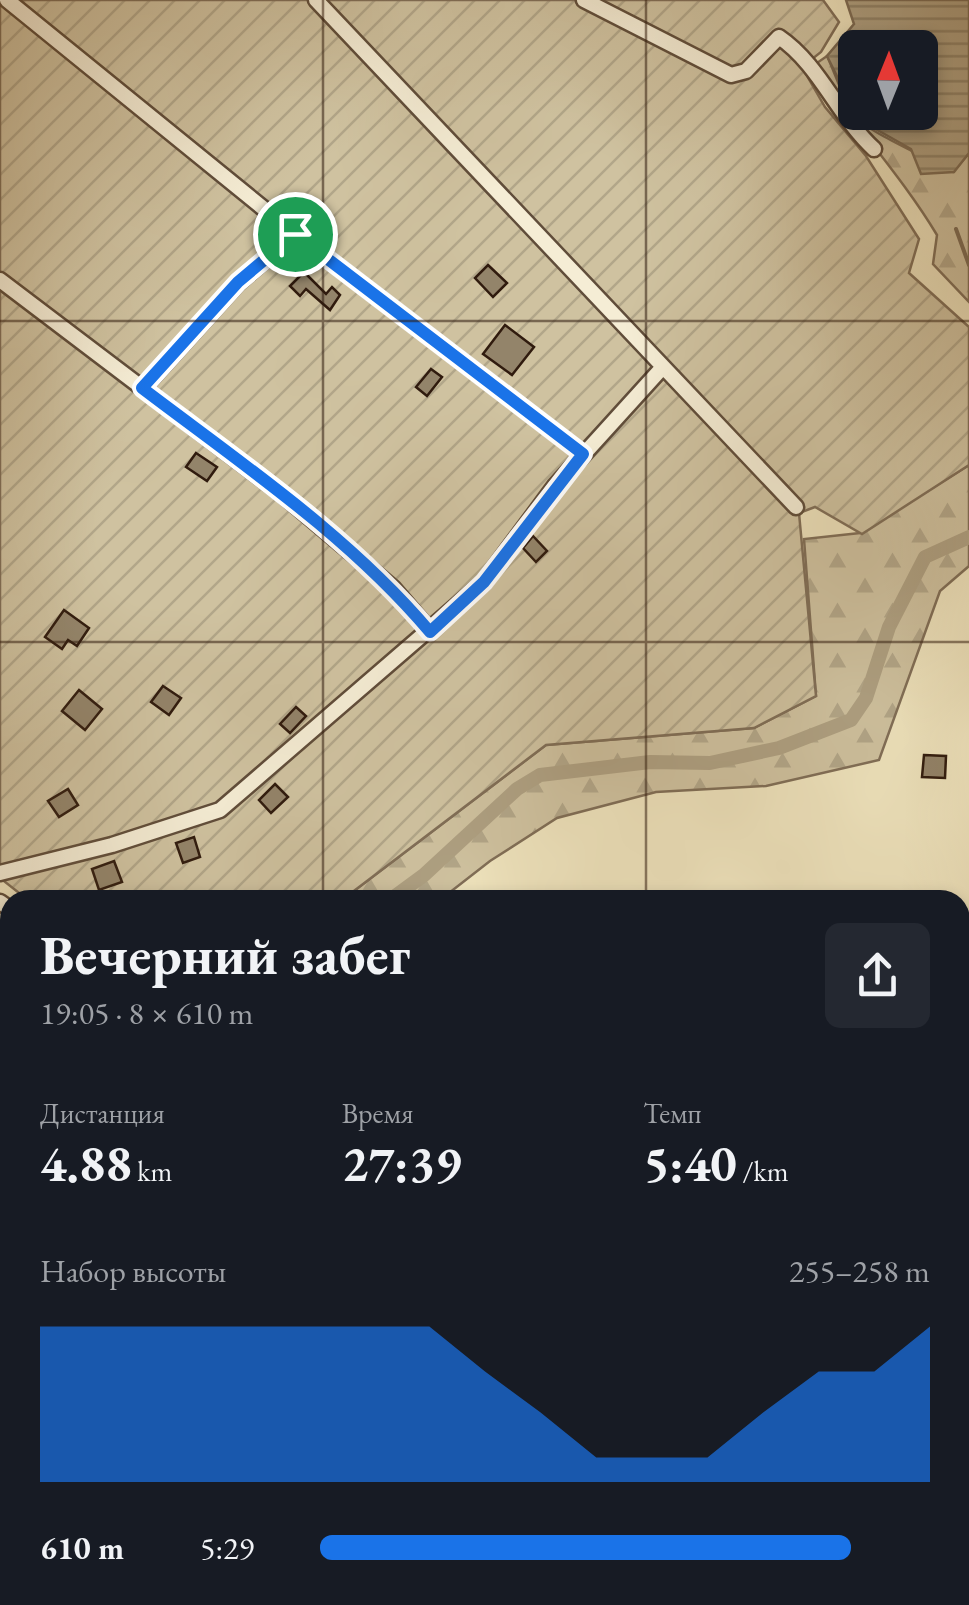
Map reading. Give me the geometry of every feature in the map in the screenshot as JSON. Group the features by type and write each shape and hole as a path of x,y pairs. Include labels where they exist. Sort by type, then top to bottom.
{"street":[{"path":"8,0 295,234 583,454"},
{"path":"316,0 796,507"},
{"path":"584,0 732,75 746,70 780,37 794,48 850,127 874,150"},
{"path":"142,388 238,282 295,234"},
{"path":"0,280 338,541 393,588 430,632"},
{"path":"0,874 112,845 220,810 484,582 583,454 662,368"}],"green space":[{"path":"0,0 823,0 839,22 821,52 802,67 838,123 838,130 844,130 866,156 919,239 909,273 969,327 969,465 862,534 815,507 799,513 816,696 754,728 546,745 355,890 15,890 0,878"},
{"path":"827,56 838,80 838,98 814,65"},
{"path":"862,130 873,130 953,172 969,153 969,302 933,264 937,235"},
{"path":"969,465 969,566 940,591 879,760 766,786 656,792 557,818 453,890 355,890 546,745 754,728 816,696 804,539 860,533"}],"shaded area":[{"path":"846,0 969,0 969,153 954,172 921,174 911,149 877,130 938,130 938,30 849,30 854,24"},
{"path":"838,43 838,78 827,56"}],"building":[{"path":"488,265 507,283 493,297 475,278"},
{"path":"304,272 326,294 332,287 340,295 330,310 306,289 300,296 290,286"},
{"path":"505,325 534,347 512,375 483,354"},
{"path":"431,369 442,377 427,396 416,387"},
{"path":"196,453 217,467 207,481 186,467"},
{"path":"533,536 547,551 536,562 523,548"},
{"path":"64,610 89,628 77,646 68,640 62,649 45,637"},
{"path":"163,686 181,698 169,715 151,702"},
{"path":"79,690 102,709 85,730 62,711"},
{"path":"296,707 306,716 290,733 280,724"},
{"path":"924,755 946,756 945,778 922,777"},
{"path":"275,784 288,797 271,813 259,800"},
{"path":"68,789 78,805 59,817 48,801"},
{"path":"194,837 200,857 183,863 176,843"},
{"path":"114,861 122,882 99,890 92,869"}],"waterway":[{"path":"956,229 969,265"},
{"path":"404,890 517,789 540,775 650,762 710,763 779,748 851,720 866,698 889,627 925,557 969,537"}],"route":[{"path":"295,234 583,454 484,582 430,632 393,588 282,494 142,388 238,282 295,234"}]}
